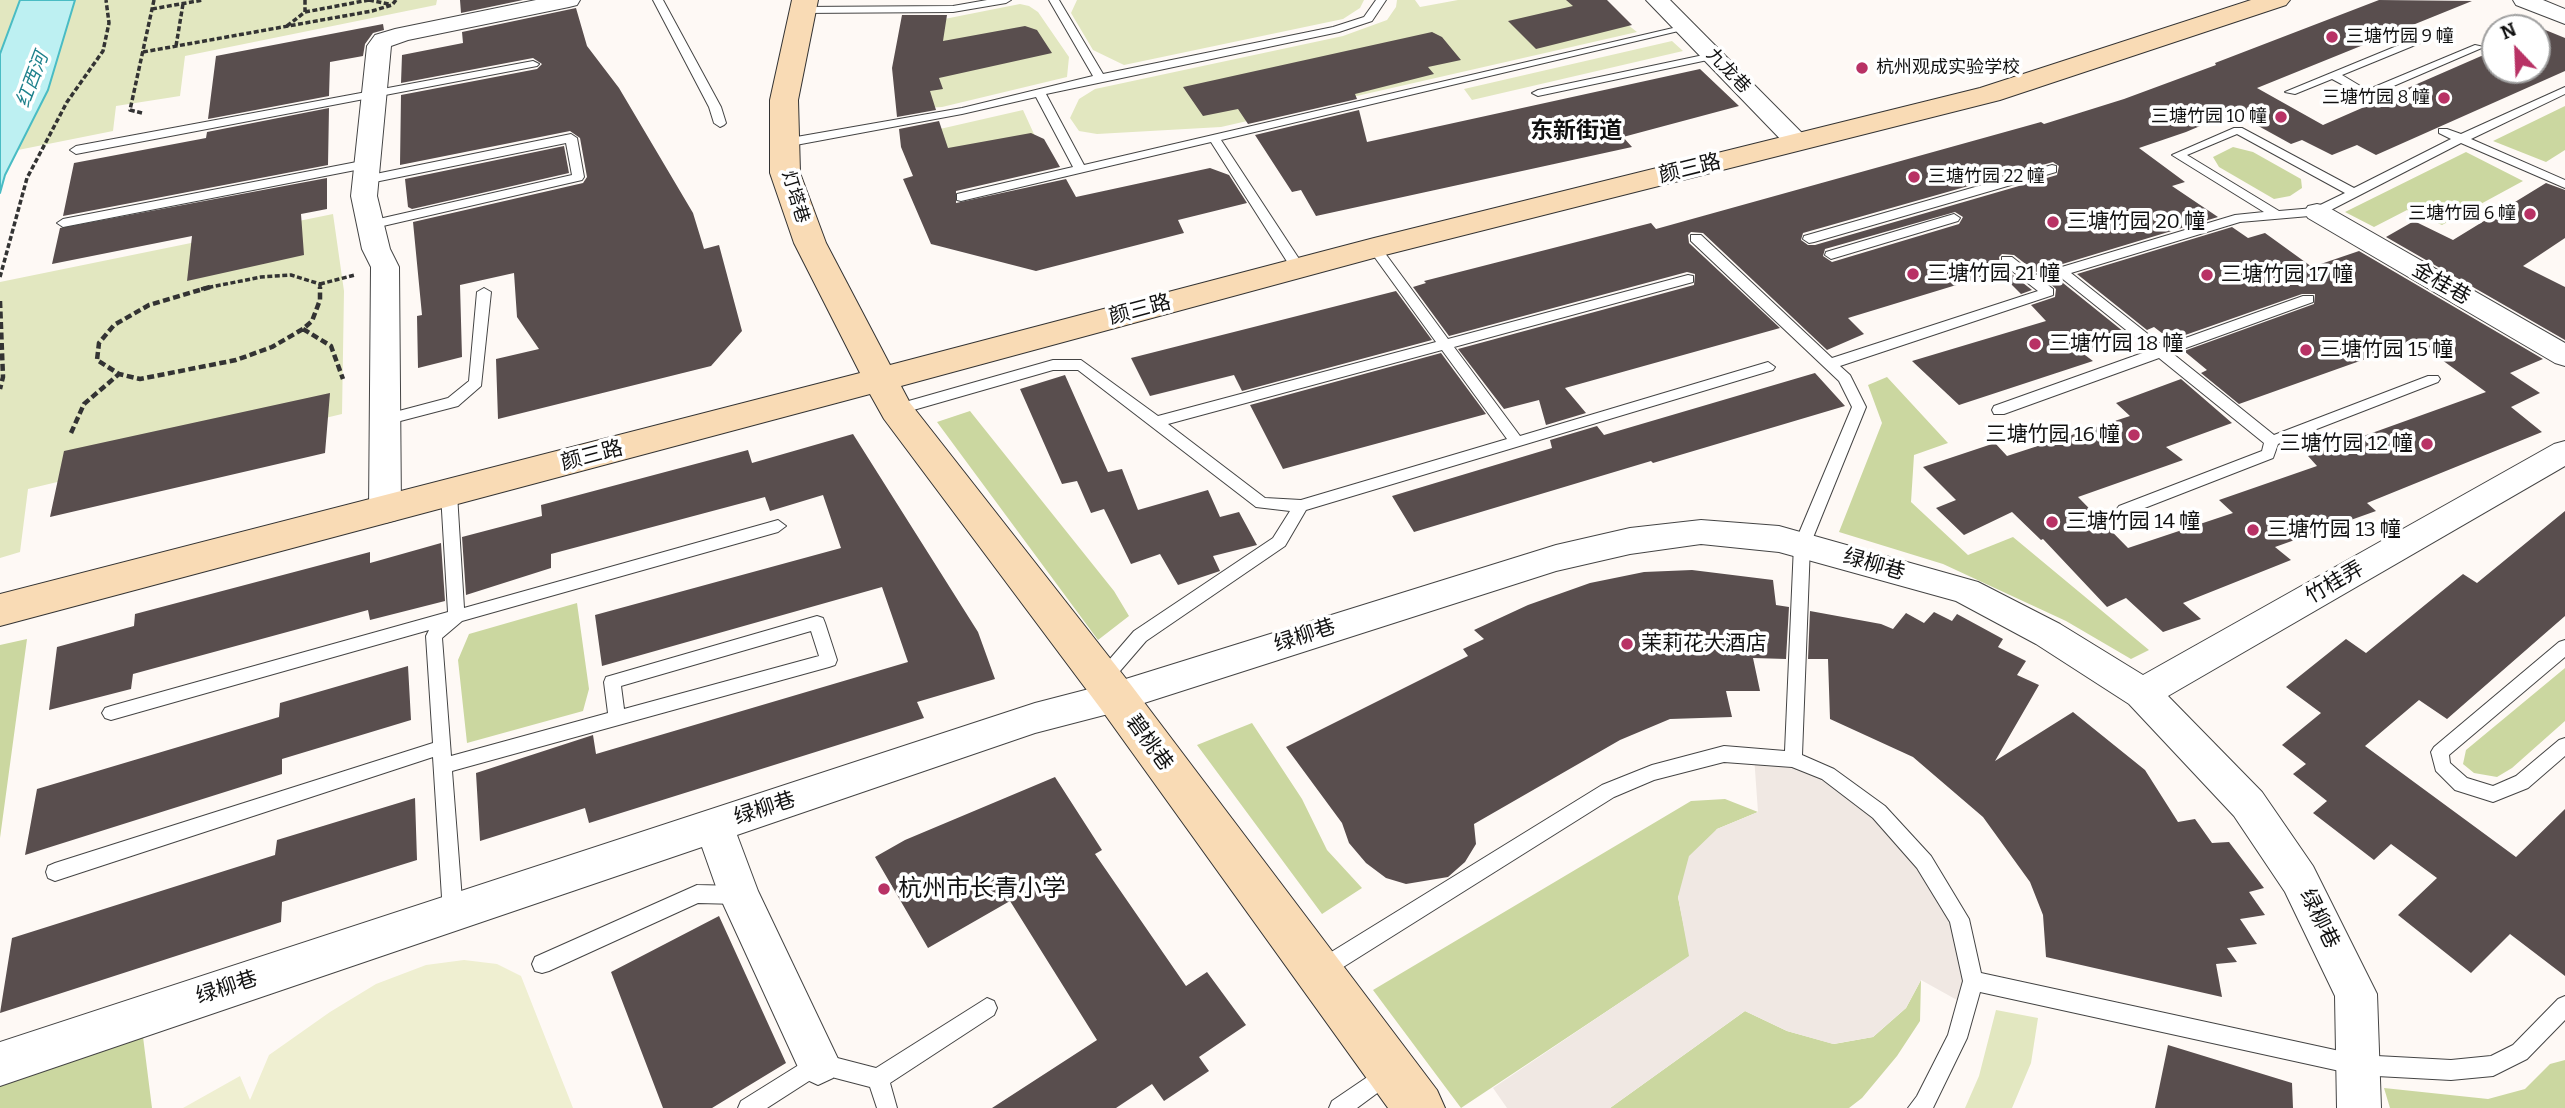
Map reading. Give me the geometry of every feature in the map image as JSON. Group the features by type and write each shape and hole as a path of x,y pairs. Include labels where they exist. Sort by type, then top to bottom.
{"street":[{"path":"385,511 386,267 376,249 364,196 379,46 383,40 569,0"},
{"name":"九龙巷","path":"1657,0 1797,142"},
{"name":"颜三路","path":"0,610 449,494 888,395 1298,268 1990,94 2277,0"},
{"path":"2524,0 2565,17"},
{"name":"灯塔巷","path":"803,5 784,100 785,173 810,243 888,395"},
{"name":"金桂巷","path":"2316,212 2565,356"},
{"name":"碧桃巷","path":"888,395 1109,688 1419,1108"},
{"name":"竹桂弄","path":"2141,693 2565,452"},
{"name":"绿柳巷","path":"0,1064 1035,718 1109,688 1556,558 1630,541 1701,531 1779,539 1966,591 2048,634 2141,693 2248,804 2300,879 2356,994 2359,1108"},
{"path":"713,826 739,895 818,1063"}],"lane":[{"path":"658,0 715,107 720,123"},
{"path":"803,5 953,9 1006,0"},
{"path":"1054,0 1100,78"},
{"path":"785,143 962,111 1100,78 1354,25 1368,19 1381,0"},
{"path":"961,197 1686,28"},
{"path":"2291,92 2444,30"},
{"path":"2333,75 2371,97 2479,47"},
{"path":"1538,93 1713,56"},
{"path":"76,150 533,64"},
{"path":"2033,280 2239,218 2316,212 2460,139 2565,90"},
{"path":"1040,93 1081,170"},
{"path":"2277,215 2178,155 2238,130 2354,193"},
{"path":"2443,131 2565,184"},
{"path":"63,223 571,138 578,177 370,225"},
{"path":"1215,139 1298,268"},
{"path":"1809,239 2052,169"},
{"path":"1831,255 1959,222 1936,202"},
{"path":"1696,238 1845,378 1858,407 1802,545 1793,759"},
{"path":"1374,248 1516,441"},
{"path":"1830,364 2048,292 2007,260"},
{"path":"2062,272 2272,440"},
{"path":"1156,422 1688,279"},
{"path":"385,420 453,402 476,383 484,292"},
{"path":"1999,410 2308,299"},
{"path":"888,395 1053,365 1081,365 1261,503 1301,506 1768,367"},
{"path":"2272,440 2433,379"},
{"path":"2124,510 2269,454 2272,440"},
{"path":"449,494 456,617"},
{"path":"1109,688 1140,636 1279,542 1301,506"},
{"path":"111,713 778,526"},
{"path":"453,913 434,636 456,617"},
{"path":"55,872 443,757 617,718 829,660 817,623 612,682 617,718"},
{"path":"2565,647 2440,752 2442,766 2461,784 2493,793 2522,782 2565,745"},
{"path":"1317,972 1608,791 1652,773 1724,754 1793,759 1828,774 1879,811 1924,862 1959,919 1973,981 1957,1038 1924,1103 1918,1108"},
{"path":"542,964 697,894 739,895"},
{"path":"1973,981 2358,1065 2451,1070 2493,1066 2520,1052 2564,1009"},
{"path":"749,1108 818,1063 878,1079 987,1008"},
{"path":"1339,1108 1392,1070"},
{"path":"878,1079 887,1108"}],"path":[{"path":"150,115 130,110 154,0"},
{"path":"152,9 203,0"},
{"path":"305,0 305,12"},
{"path":"287,26 305,12 369,0 391,5"},
{"path":"143,52 391,5 396,0"},
{"path":"176,46 183,4"},
{"path":"291,275 320,284 320,300 312,321 303,330 272,347 214,366 140,379 118,374 97,360 99,343 114,325 149,305 192,291 261,277 291,275"},
{"path":"0,301 0,389"},
{"path":"303,330 331,346 343,379"},
{"path":"71,433 84,404 118,374"}],"green space":[{"path":"0,0 20,0 0,54"},
{"path":"75,0 437,0 436,5 185,56 180,96 116,106 113,131 18,150 48,90"},
{"path":"1077,0 1364,0 1360,8 1343,19 1124,65 1093,50 1071,13"},
{"path":"1397,0 1415,0 1420,7 1458,0 1596,0 1637,32 1221,127 1097,134 1079,131 1070,118 1079,99 1095,89 1343,36 1387,20 1396,7"},
{"path":"1020,4 1038,12 1069,57 1067,77 942,107 923,108 919,24"},
{"path":"1672,41 1683,51 1472,100 1464,89"},
{"path":"2565,106 2565,150 2546,162 2493,141"},
{"path":"1023,110 1044,156 945,180 918,134"},
{"path":"2233,147 2253,152 2301,179 2302,188 2290,196 2274,199 2219,167 2213,157"},
{"path":"2466,152 2523,181 2442,225 2407,210 2374,227 2345,212"},
{"path":"333,214 344,291 342,414 28,489 20,552 0,558 0,282"},
{"path":"1887,377 1948,443 1914,455 1911,502 1968,555 2013,537 2149,650 2131,659 2066,621 1943,564 1839,532 1882,423 1868,385"},
{"path":"970,411 1114,591 1129,616 1098,640 937,422"},
{"path":"577,603 589,689 583,711 467,743 458,660 469,634"},
{"path":"27,639 0,838 0,645"},
{"path":"2565,668 2565,721 2512,768 2497,777 2474,773 2463,764 2466,750"},
{"path":"1252,723 1302,799 1327,850 1362,888 1322,914 1197,745"},
{"path":"1725,799 1758,812 1717,829 1678,897 1690,956 1461,1108 1373,990 1691,801"},
{"path":"464,960 497,964 521,976 573,1108 183,1108 240,1076 250,1100 269,1055 330,1012 376,984 426,965"},
{"path":"1921,980 1920,1021 1897,1056 1862,1098 1849,1108 1610,1108 1745,1011 1787,1031 1834,1044 1873,1037 1906,1008"},
{"path":"1996,1010 2038,1018 2031,1063 2012,1108 1965,1108 1979,1076"},
{"path":"142,1029 152,1108 0,1108 0,1078"},
{"path":"2565,1060 2565,1108 2390,1108 2384,1088 2488,1099 2525,1089 2550,1064"}],"shaded area":[{"path":"1754,756 1793,759 1879,812 1959,919 1966,1005 1921,980 1906,1008 1873,1037 1833,1044 1787,1031 1745,1011 1610,1108 1507,1108 1493,1088 1689,956 1678,897 1689,856 1717,829 1758,812"}],"water":[{"name":"红西河","path":"20,0 75,0 48,90 5,175 0,193 0,54"}],"building":[{"path":"460,0 523,0 461,13"},
{"path":"1566,0 1607,0 1632,25 1536,49 1508,21 1573,6"},
{"path":"2379,0 2472,1 2257,88 2323,125 2481,56 2481,84 2536,84 2376,155 2357,145 2332,155 2302,140 2291,144 2233,112 2139,148 2185,182 2172,186 2218,217 2036,272 2014,255 2002,254 1999,257 2000,265 2032,290 2021,294 1999,272 1848,318 1864,334 1827,350 1703,233 1691,232 1688,235 1689,243 1780,328 1565,388 1586,413 1546,425 1539,400 1504,409 1458,349 1694,285 1695,274 1687,272 1449,336 1413,287 1426,283 1424,281 1651,223 1656,229 2041,122 2044,124 2124,99 2216,65 2215,63","holes":["2053,162 2059,166 2057,175 1815,245 1808,245 1801,240 1803,233","1955,212 1963,217 1959,224 1832,262 1823,256 1825,249"]},
{"path":"576,8 587,46 619,88 693,213 704,249 719,245 742,331 711,366 498,419 496,359 539,349 517,317 514,273 460,285 462,357 418,368 417,316 422,315 413,222 583,183 587,177 580,138 570,131 400,165 401,95 537,69 542,64 533,58 401,83 402,55 463,43 462,32"},
{"path":"902,15 947,15 943,41 1025,26 1037,30 1052,53 939,78 943,89 930,91 936,110 897,117 892,68"},
{"path":"383,24 384,30 373,33 365,44 363,56 330,62 329,96 208,119 216,56"},
{"path":"1432,32 1442,37 1461,60 1428,67 1434,74 1355,94 1357,99 1248,124 1238,109 1203,116 1183,87"},
{"path":"2551,32 2565,38 2565,71 2551,77"},
{"path":"1700,69 1739,106 1623,137 1632,147 1316,216 1301,190 1292,192 1255,135 1359,110 1367,142"},
{"path":"329,108 328,165 63,216 74,163 206,138 207,132"},
{"path":"939,121 948,148 1031,133 1044,139 1060,167 956,191 956,203 1066,179 1076,197 1210,168 1229,175 1247,203 1178,220 1184,233 1036,271 931,244 903,179 913,176 901,147 899,129"},
{"path":"564,146 569,173 412,209 408,207 405,179"},
{"path":"327,178 327,209 301,214 304,255 187,281 192,236 52,264 60,228"},
{"path":"2546,183 2565,190 2565,238 2523,266 2565,287 2565,340 2386,237 2414,221 2453,240"},
{"path":"2232,227 2248,238 2265,233 2312,267 2359,251 2543,359 2510,373 2540,393 2511,407 2542,432 2367,503 2376,511 2275,547 2291,560 2183,603 2201,619 2163,632 2126,598 2107,607 2043,539 2012,512 1964,535 1936,508 1956,500 1923,467 1995,443 2007,456 2130,416 2116,403 2181,379 2232,423 2166,447 2183,460 2078,497 2128,548 2233,513 2219,500 2317,466 2308,456 2486,392 2416,341 2239,404 2201,373 2207,370 2184,351 2314,304 2315,294 2302,294 2171,340 2154,327 2147,330 2077,274"},
{"name":"三塘竹园 18 幢","path":"2058,279 2129,336 2081,352 2093,361 1959,405 1912,361 2046,321 2031,305 2055,297 2056,289 2048,282"},
{"path":"1396,291 1432,340 1242,391 1234,375 1150,396 1131,358"},
{"path":"1441,353 1486,414 1283,469 1250,405"},
{"path":"1815,373 1845,406 1414,532 1392,496 1552,448 1550,440 1597,426 1604,435"},
{"path":"1065,375 1108,472 1122,469 1138,510 1208,490 1220,517 1239,512 1257,545 1213,556 1220,571 1178,585 1160,554 1131,564 1104,509 1091,513 1077,481 1062,484 1020,389"},
{"path":"330,393 325,453 50,517 64,451"},
{"path":"853,434 978,632 995,679 917,702 924,718 589,823 585,808 480,841 476,773 593,735 596,754 908,662 882,587 602,666 595,615 841,548 823,495 770,511 765,497 551,554 551,568 466,595 462,537 542,516 541,505 748,450 752,463"},
{"path":"2565,511 2565,616 2447,719 2419,700 2365,746 2516,857 2565,809 2565,976 2510,934 2471,973 2398,915 2437,878 2391,844 2374,860 2313,813 2327,801 2293,774 2306,764 2282,745 2321,713 2286,687 2346,639 2366,653 2463,574 2477,583"},
{"path":"441,543 445,601 370,620 368,610 133,674 131,689 49,710 57,647 134,626 135,614 370,552 370,563"},
{"path":"1692,570 1773,580 1776,605 1789,607 1786,659 1753,658 1760,691 1726,691 1732,717 1670,719 1620,740 1474,824 1476,844 1465,862 1448,877 1406,884 1386,878 1366,863 1349,843 1342,823 1286,747 1468,656 1463,649 1484,639 1474,630 1528,605 1590,583 1644,572"},
{"path":"1810,611 1881,624 1893,629 1906,613 1924,623 1934,612 1952,621 1957,614 2003,639 1998,647 2026,661 2017,675 2039,685 1995,761 2073,712 2145,770 2178,822 2195,819 2212,843 2229,842 2264,888 2249,892 2265,915 2240,919 2257,944 2227,948 2237,962 2216,964 2222,997 2046,957 2043,915 2030,882 1983,817 1913,757 1830,719 1828,659 1808,659"},
{"path":"408,666 411,720 282,759 282,774 25,855 37,789 279,717 280,703"},
{"path":"1055,777 1102,850 1095,854 1186,986 1207,972 1246,1025 1199,1057 1209,1071 1164,1101 1152,1084 1116,1108 992,1108 1097,1040 1010,901 928,948 875,857 905,840"},
{"path":"415,798 417,860 282,902 281,922 0,1013 12,938 275,855 277,840"},
{"path":"719,916 786,1063 712,1108 663,1108 611,972"},
{"path":"2168,1045 2292,1083 2293,1108 2155,1108"}],"place":[{"name":"三塘竹园 9 幢","path":"2332,37"},
{"name":"杭州观成实验学校","path":"1862,68"},
{"name":"三塘竹园 8 幢","path":"2444,98"},
{"name":"三塘竹园 10 幢","path":"2281,117"},
{"name":"三塘竹园 22 幢","path":"1914,177"},
{"name":"三塘竹园 6 幢","path":"2530,214"},
{"name":"三塘竹园 20 幢","path":"2053,222"},
{"name":"三塘竹园 21 幢","path":"1913,274"},
{"name":"三塘竹园 17 幢","path":"2207,275"},
{"name":"三塘竹园 18 幢","path":"2035,344"},
{"name":"三塘竹园 15 幢","path":"2306,350"},
{"name":"三塘竹园 16 幢","path":"2134,435"},
{"name":"三塘竹园 12 幢","path":"2427,444"},
{"name":"三塘竹园 14 幢","path":"2052,522"},
{"name":"三塘竹园 13 幢","path":"2253,530"},
{"name":"茉莉花大酒店","path":"1627,644"},
{"name":"杭州市长青小学","path":"884,889"}],"district":[{"name":"东新街道","path":"1576,132"}]}
